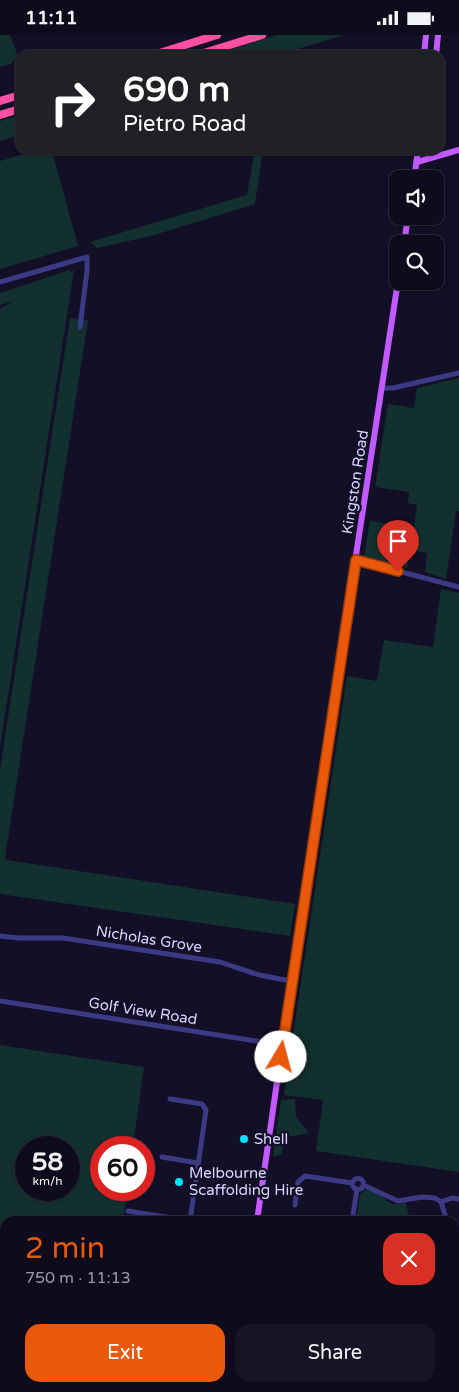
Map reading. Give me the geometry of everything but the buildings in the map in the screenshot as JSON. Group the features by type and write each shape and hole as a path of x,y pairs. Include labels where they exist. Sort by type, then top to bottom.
{"highway":[{"path":"169,50 217,35"},
{"path":"213,50 262,35"},
{"path":"0,101 15,96"},
{"path":"0,115 15,110"}],"main road":[{"path":"424,50 426,35"},
{"path":"436,50 438,35"},
{"path":"445,154 459,150"},
{"path":"416,170 418,155"},
{"path":"417,162 442,155"},
{"name":"Kingston Road","path":"258,1216 397,290"}],"street":[{"path":"0,282 87,257 88,269 80,327"},
{"path":"383,388 393,388 459,373"},
{"path":"356,560 459,587"},
{"name":"Nicholas Grove","path":"0,936 63,939 220,963 259,975 292,981"},
{"name":"Golf View Road","path":"0,1001 282,1045"},
{"path":"170,1099 200,1104 205,1107 206,1112 191,1216"},
{"path":"162,1157 198,1163"},
{"path":"295,1205 298,1182 305,1175 352,1183"},
{"path":"352,1183 358,1178 362,1181 363,1185 398,1201 431,1197 441,1202 445,1216"},
{"path":"352,1183 353,1187 357,1189"},
{"path":"353,1216 357,1189 363,1185"},
{"path":"441,1202 452,1198 459,1199"},
{"path":"128,1211 146,1216"}],"green space":[{"path":"0,35 10,35 16,50 15,59 11,64 0,67"},
{"path":"277,35 344,35 294,50 228,50"},
{"path":"15,116 15,136 0,141 0,121"},
{"path":"21,155 53,155 78,246 0,269 0,161"},
{"path":"254,155 262,155 255,204 151,236 97,248 90,242 247,195"},
{"path":"70,270 71,272 74,270 0,747 0,309 14,301 0,305 0,293"},
{"path":"70,318 88,320 5,858 7,860 295,904 290,936 0,894 0,769"},
{"path":"459,378 459,511 456,511 446,579 425,572 427,553 410,550 407,568 364,556 370,521 414,527 417,505 408,503 409,492 375,487 388,404 414,408 417,388"},
{"path":"441,589 459,593 459,1172 316,1151 323,1100 284,1095 347,676 377,681 384,640 433,647"},
{"path":"0,1045 144,1067 135,1136 90,1136 90,1201 126,1201 124,1216 0,1216"},
{"path":"295,1099 296,1117 309,1133 289,1137 284,1136 282,1154 273,1157 281,1100"},
{"path":"365,1190 378,1194 393,1204 405,1202 409,1216 357,1216 360,1194"}],"place":[{"name":"Shell","path":"244,1139"},
{"name":"Melbourne Scaffolding Hire","path":"179,1182"}],"route":[{"path":"281,1057 303,901 356,560 398,571"}]}
